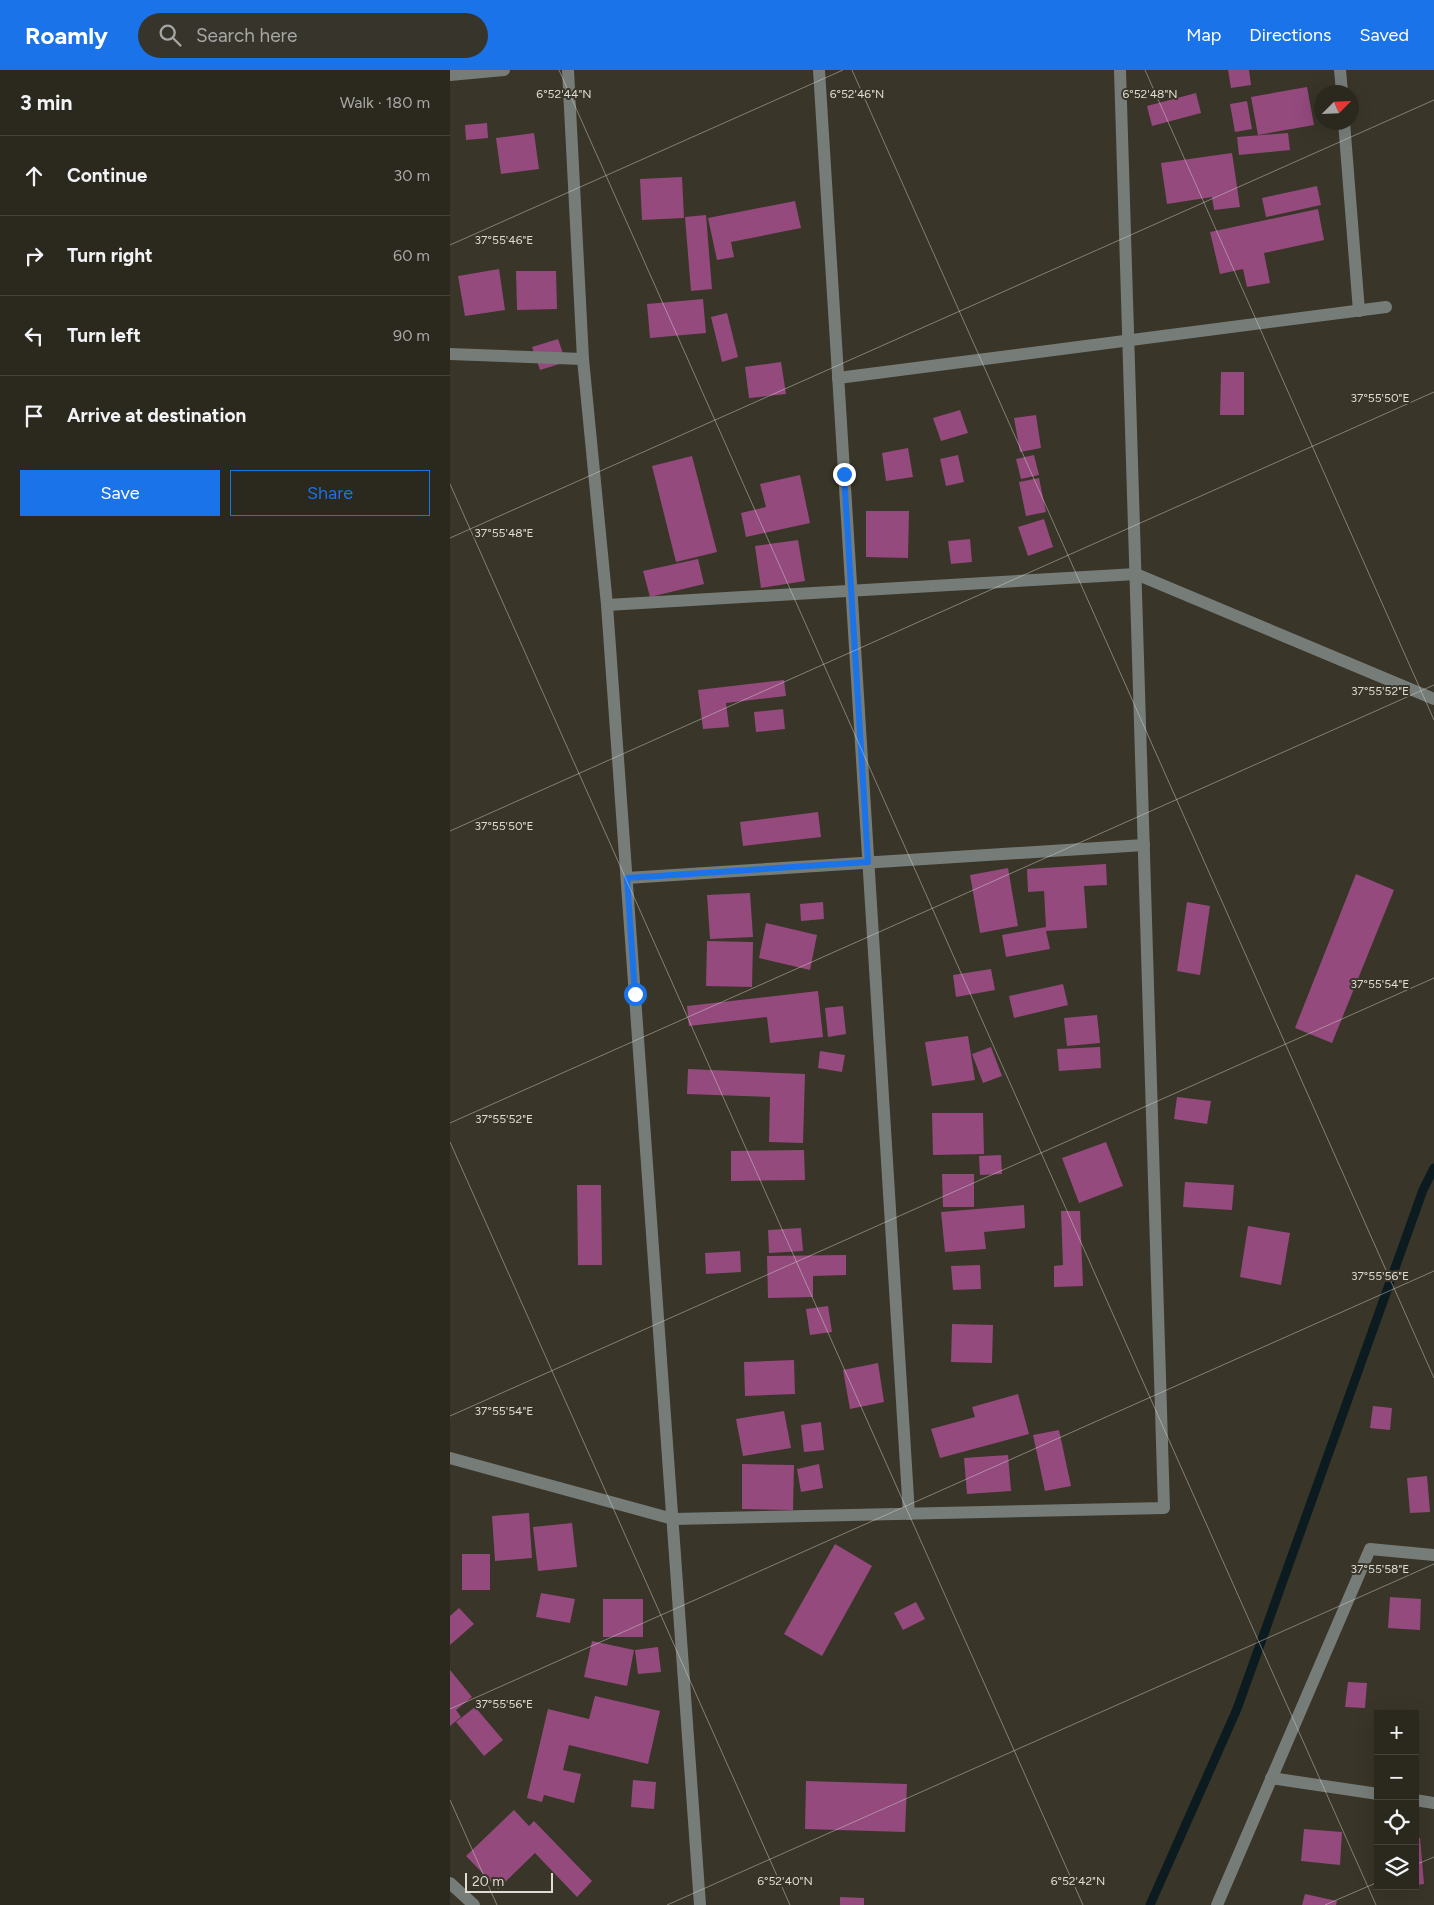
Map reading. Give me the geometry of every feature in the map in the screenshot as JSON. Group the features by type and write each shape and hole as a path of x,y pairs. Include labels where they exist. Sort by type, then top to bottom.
{"street":[{"path":"450,76 504,70"},
{"path":"568,70 583,359 607,605 700,1905"},
{"path":"819,70 909,1514"},
{"path":"450,1458 673,1519 1164,1508 1120,70"},
{"path":"1340,70 1341,85"},
{"path":"1345,130 1359,311"},
{"path":"838,378 1386,307"},
{"path":"450,354 583,359"},
{"path":"607,605 1136,574 1434,699"},
{"path":"627,878 1144,845"},
{"path":"1217,1905 1370,1549 1434,1555"},
{"path":"1271,1778 1374,1793"},
{"path":"1419,1801 1434,1803"},
{"path":"450,1883 474,1905"}],"building":[{"path":"1228,70 1249,70 1251,85 1231,88"},
{"path":"1307,87 1314,125 1258,135 1251,97"},
{"path":"1196,93 1201,113 1152,126 1147,106"},
{"path":"1247,101 1252,129 1235,132 1230,104"},
{"path":"487,123 488,138 466,140 465,125"},
{"path":"534,133 539,169 501,174 496,138"},
{"path":"1288,133 1290,150 1239,155 1237,137"},
{"path":"1232,153 1240,207 1214,210 1212,197 1167,204 1161,163"},
{"path":"682,177 684,218 642,220 640,179"},
{"path":"1317,186 1321,205 1266,217 1262,198"},
{"path":"795,201 801,228 731,242 734,257 717,260 708,218"},
{"path":"1318,209 1324,240 1264,253 1270,283 1247,287 1243,269 1220,274 1210,232"},
{"path":"706,215 712,289 691,291 685,217"},
{"path":"499,269 505,310 465,316 458,276"},
{"path":"516,271 556,271 557,309 517,310"},
{"path":"703,299 706,333 650,338 647,304"},
{"path":"727,313 738,357 722,362 711,317"},
{"path":"558,339 566,362 540,370 532,347"},
{"path":"781,362 786,394 749,398 745,367"},
{"path":"1221,372 1244,372 1244,415 1220,415"},
{"path":"960,410 968,433 941,441 933,418"},
{"path":"1036,415 1041,448 1020,452 1014,418"},
{"path":"908,448 913,477 886,481 882,453"},
{"path":"958,455 964,482 946,486 940,459"},
{"path":"1034,455 1039,475 1021,479 1016,459"},
{"path":"692,456 717,552 676,562 652,466"},
{"path":"800,475 810,523 746,537 741,513 766,507 760,484"},
{"path":"1039,478 1046,512 1026,516 1019,482"},
{"path":"866,511 909,511 908,558 866,557"},
{"path":"1044,519 1053,547 1028,556 1018,527"},
{"path":"970,539 972,562 951,564 948,541"},
{"path":"798,540 805,581 761,588 755,546"},
{"path":"698,559 704,584 650,597 643,571"},
{"path":"784,680 786,696 726,703 729,727 703,729 698,690"},
{"path":"783,709 785,729 756,732 754,712"},
{"path":"818,812 821,837 743,846 740,822"},
{"path":"1106,864 1107,885 1084,886 1087,928 1046,931 1050,949 1006,957 1002,935 1046,927 1044,891 1028,892 1027,869"},
{"path":"1008,868 1018,926 980,933 970,875"},
{"path":"1356,874 1394,890 1332,1043 1295,1028"},
{"path":"750,893 753,937 710,939 707,895"},
{"path":"823,902 824,919 801,921 800,904"},
{"path":"1187,902 1210,906 1200,975 1177,971"},
{"path":"766,923 817,935 810,970 759,958"},
{"path":"707,941 753,942 752,987 706,986"},
{"path":"991,969 995,990 956,997 953,975"},
{"path":"1063,984 1068,1005 1014,1018 1009,996"},
{"path":"818,991 823,1037 770,1043 767,1017 689,1026 687,1006"},
{"path":"843,1006 846,1034 828,1037 825,1008"},
{"path":"1097,1015 1100,1043 1067,1046 1064,1018"},
{"path":"968,1036 975,1080 932,1086 925,1042"},
{"path":"991,1047 1002,1076 983,1083 972,1054"},
{"path":"1100,1047 1101,1068 1059,1071 1057,1049"},
{"path":"820,1051 845,1055 842,1072 818,1068"},
{"path":"688,1069 805,1074 803,1143 769,1142 770,1097 687,1094"},
{"path":"1177,1097 1211,1101 1207,1124 1174,1119"},
{"path":"932,1113 983,1113 984,1154 933,1155"},
{"path":"1106,1142 1123,1186 1079,1203 1062,1158"},
{"path":"804,1150 805,1180 731,1181 731,1151"},
{"path":"1001,1155 1002,1174 980,1175 979,1156"},
{"path":"942,1174 974,1174 974,1207 943,1207"},
{"path":"1185,1182 1234,1185 1232,1210 1183,1207"},
{"path":"577,1185 601,1185 602,1265 578,1265"},
{"path":"1024,1205 1025,1228 984,1232 986,1249 945,1252 941,1212"},
{"path":"1061,1211 1080,1211 1083,1286 1054,1287 1054,1266 1063,1265"},
{"path":"1248,1226 1290,1233 1281,1285 1240,1277"},
{"path":"801,1228 803,1251 769,1253 768,1230"},
{"path":"740,1251 741,1272 706,1274 705,1253"},
{"path":"846,1255 846,1275 813,1276 813,1297 768,1298 767,1256"},
{"path":"980,1265 981,1289 953,1290 951,1266"},
{"path":"828,1306 832,1332 810,1335 806,1309"},
{"path":"952,1324 993,1325 992,1363 951,1362"},
{"path":"794,1360 795,1394 745,1396 744,1362"},
{"path":"878,1363 884,1402 850,1409 843,1370"},
{"path":"1018,1394 1029,1434 940,1458 931,1429 975,1417 972,1407"},
{"path":"1373,1406 1392,1408 1390,1430 1370,1428"},
{"path":"784,1411 791,1448 743,1456 736,1419"},
{"path":"821,1422 824,1450 804,1452 801,1425"},
{"path":"1059,1430 1071,1486 1045,1491 1033,1435"},
{"path":"1008,1455 1011,1491 967,1494 964,1458"},
{"path":"742,1464 794,1465 793,1510 742,1509"},
{"path":"819,1464 823,1488 801,1492 797,1469"},
{"path":"1427,1476 1430,1512 1410,1513 1407,1478"},
{"path":"529,1513 532,1558 495,1561 492,1516"},
{"path":"572,1523 577,1567 538,1571 533,1527"},
{"path":"835,1544 872,1566 822,1656 784,1634"},
{"path":"462,1554 490,1554 490,1590 462,1590"},
{"path":"541,1593 575,1599 570,1623 536,1617"},
{"path":"1390,1597 1421,1599 1420,1630 1388,1628"},
{"path":"603,1599 643,1599 643,1637 603,1637"},
{"path":"916,1602 925,1619 903,1630 894,1613"},
{"path":"459,1608 474,1624 450,1645 450,1616"},
{"path":"592,1641 634,1650 627,1686 584,1677"},
{"path":"658,1647 661,1672 638,1674 635,1650"},
{"path":"450,1670 472,1697 456,1710 461,1717 450,1726"},
{"path":"1348,1682 1367,1683 1365,1708 1345,1707"},
{"path":"595,1696 660,1711 648,1764 569,1745 563,1770 581,1774 574,1803 544,1795 542,1802 527,1798 548,1709 589,1719"},
{"path":"475,1707 503,1740 484,1756 456,1722"},
{"path":"633,1780 656,1782 654,1809 631,1807"},
{"path":"806,1781 907,1784 905,1832 805,1829"},
{"path":"514,1810 529,1826 534,1821 592,1881 577,1897 535,1853 498,1889 466,1856"},
{"path":"1304,1829 1342,1832 1340,1865 1301,1861"},
{"path":"1419,1838 1420,1838 1424,1884 1419,1885"},
{"path":"1305,1894 1337,1901 1336,1905 1302,1905"},
{"path":"840,1897 864,1898 864,1905 840,1905"}],"waterway":[{"path":"1150,1905 1237,1709 1423,1190 1434,1168"}],"route":[{"path":"635,994 627,878 868,862 844,474"}]}
